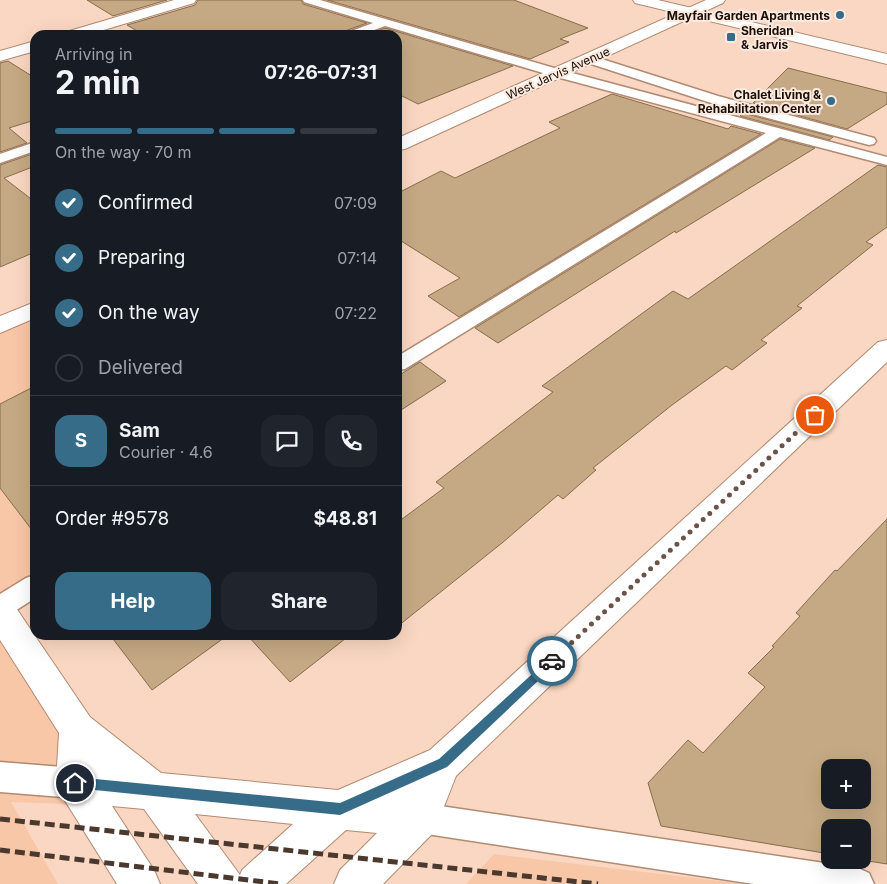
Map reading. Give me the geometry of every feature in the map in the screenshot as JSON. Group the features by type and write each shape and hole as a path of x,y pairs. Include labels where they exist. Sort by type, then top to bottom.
{"street":[{"path":"89,30 189,0"},
{"path":"640,0 887,59"},
{"name":"West Jarvis Avenue","path":"402,143 718,0"},
{"path":"0,56 30,47"},
{"path":"0,325 30,311"},
{"path":"256,884 340,809 443,763 887,348"},
{"path":"0,612 77,728 154,791 223,884"},
{"path":"77,728 75,783 140,884"},
{"path":"354,884 420,818 443,763"},
{"path":"75,783 420,818"}],"lane":[{"path":"308,0 557,73 887,161"},
{"path":"364,30 386,22"},
{"path":"589,59 713,99 887,146"},
{"path":"402,362 778,132"},
{"path":"0,159 30,148"},
{"path":"0,607 30,588"},
{"path":"0,778 75,783"},
{"path":"420,818 858,884"}],"shaded area":[{"path":"30,314 30,596 9,609 147,807 11,802 58,884 0,884 0,328"},
{"path":"494,854 744,884 466,884"}],"building":[{"path":"87,0 167,0 113,16"},
{"path":"198,0 301,0 303,4 367,23 348,30 136,30 127,25 195,5"},
{"path":"327,0 514,0 588,28 560,39 569,42 530,59"},
{"path":"402,33 513,66 418,104 402,96"},
{"path":"8,61 30,75 30,122 9,128 27,143 0,152 0,63"},
{"name":"Chalet Living & Rehabilitation Center","path":"788,68 887,93 887,104 847,129 753,103"},
{"path":"612,94 728,129 731,126 761,134 459,317 428,296 460,278 402,242 402,191 441,171 455,178 560,128 549,122"},
{"path":"743,113 833,137 829,140 740,116"},
{"path":"780,139 815,148 676,233 675,231 498,343 475,328"},
{"path":"30,155 30,168 4,178 30,198 30,254 0,267 0,165"},
{"path":"878,165 887,167 887,227 866,242 873,245 797,306 802,308 761,340 767,343 732,370 726,366 672,405 593,468 596,470 563,499 558,495 502,543 402,623 402,519 444,488 436,482 553,392 542,386 673,291 688,299"},
{"path":"420,362 446,381 402,409 402,373"},
{"path":"30,389 30,527 0,488 0,404"},
{"path":"887,519 887,864 871,861 871,819 821,819 821,853 661,826 648,783 688,740 703,753 765,687 748,673 774,647 772,646 800,616 796,613 835,570 837,571"},
{"path":"114,640 221,640 152,690"},
{"path":"252,640 344,640 290,682"}],"railway":[{"path":"0,819 598,884"},
{"path":"0,850 281,884"}],"way so far":[{"path":"552,661 815,415"}],"place":[{"name":"Mayfair Garden Apartments","path":"840,15"},
{"name":"Sheridan & Jarvis","path":"731,37"},
{"name":"Chalet Living & Rehabilitation Center","path":"831,101"}],"route":[{"path":"75,783 340,809 443,763 552,661"}]}
